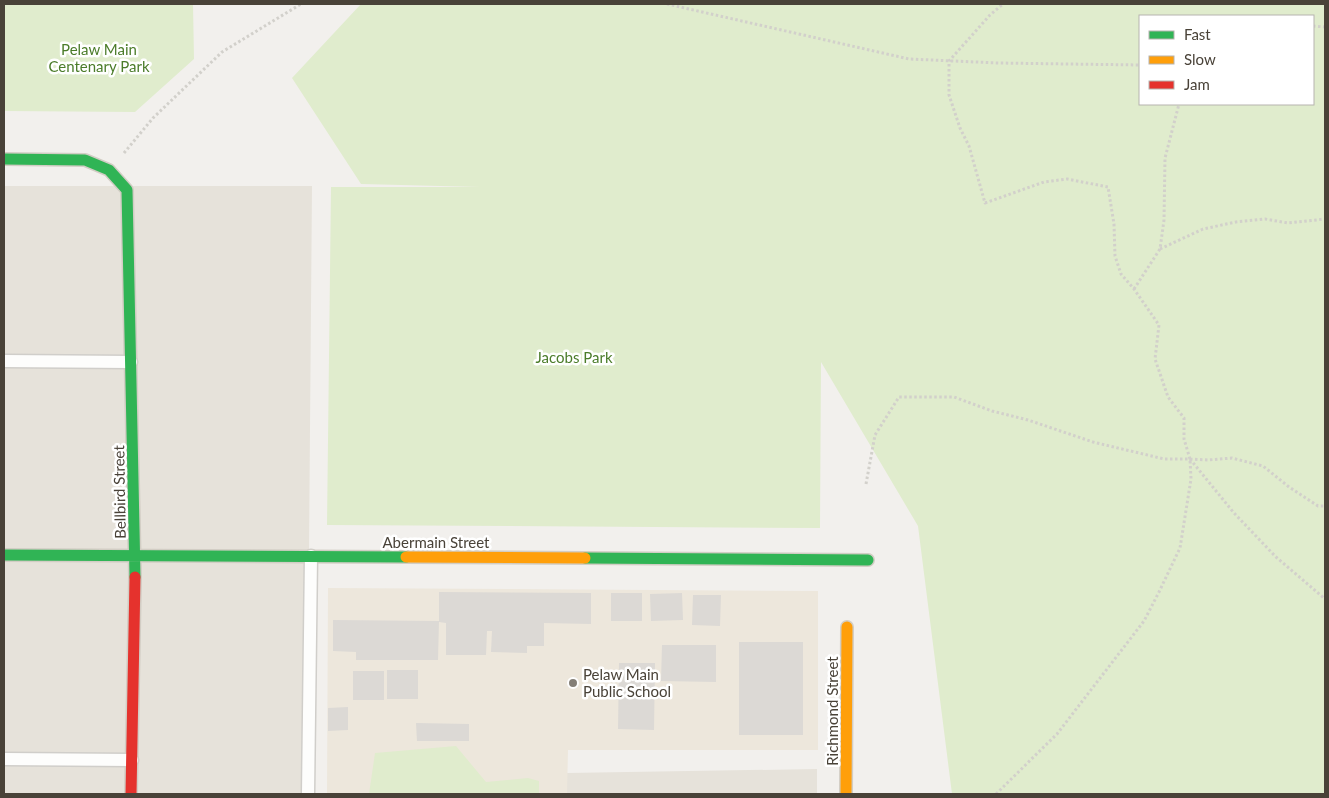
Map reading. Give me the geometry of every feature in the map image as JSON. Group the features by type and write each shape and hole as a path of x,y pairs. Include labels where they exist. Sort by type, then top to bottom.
{"street":[{"path":"4,159 85,160 109,170"},
{"name":"Bellbird Street","path":"109,170 127,190 135,555 131,794"},
{"name":"Abermain Street","path":"4,555 868,560"},
{"name":"Richmond Street","path":"846,794 847,627"}],"lane":[{"path":"4,361 131,362"},
{"path":"308,794 311,556"},
{"path":"4,758 132,760"}],"path":[{"path":"109,170 153,118 222,52 301,4"},
{"path":"667,4 909,59 998,63 1139,65"},
{"path":"996,794 1057,734 1144,621 1180,548 1191,479 1190,459 1184,439 1184,418 1168,396 1155,359 1159,325 1121,274 1115,256 1114,224 1108,187 1067,178 1044,182 985,203 969,146 960,128 949,95 949,61 990,15 1003,4"},
{"path":"1134,289 1160,250 1164,220 1165,158 1179,105"},
{"path":"1160,250 1203,229 1236,222 1265,220 1288,223 1325,219"},
{"path":"866,484 875,435 900,397 954,397 1094,442 1164,459 1208,460 1232,458 1263,466 1289,487 1318,506 1325,506"},
{"path":"1190,459 1234,513 1276,558 1325,599"}],"shaded area":[{"path":"4,186 312,186 307,794 4,794"},
{"name":"Pelaw Main Public School","path":"328,588 818,591 818,750 568,750 567,794 327,794"},
{"path":"817,769 817,794 567,794 567,773"}],"green space":[{"name":"Pelaw Main Centenary Park","path":"4,4 193,4 194,59 135,112 4,111"},
{"name":"Jacobs Park","path":"361,4 1325,4 1325,794 952,794 918,526 821,362 820,528 327,525 331,187 480,187 361,184 292,78"},
{"path":"456,746 486,782 528,778 539,781 539,794 369,794 375,753"}],"building":[{"path":"439,592 591,593 591,624 544,623 544,646 527,646 527,653 491,652 492,631 487,631 486,655 446,655 446,623 439,622"},
{"path":"611,593 642,593 642,621 611,621"},
{"path":"682,593 683,620 651,621 650,594"},
{"path":"693,595 721,595 720,626 692,625"},
{"path":"333,620 439,621 438,660 356,660 356,652 333,651"},
{"path":"739,642 803,642 803,735 739,735"},
{"path":"662,645 716,645 716,682 661,681"},
{"path":"619,663 655,663 654,730 618,729"},
{"path":"387,670 418,670 418,699 387,699"},
{"path":"353,671 384,671 384,700 353,700"},
{"path":"348,707 348,730 328,731 328,708"},
{"path":"416,723 469,724 469,741 417,741"}],"traffic: fast":[{"path":"4,159 85,160 109,170 127,190 135,577"},
{"path":"4,555 406,557"},
{"path":"585,558 868,560"}],"traffic: slow":[{"path":"406,557 585,558"},
{"path":"846,794 847,627"}],"traffic: jam":[{"path":"131,794 135,577"}],"place":[{"name":"Pelaw Main Public School","path":"573,683"}]}
